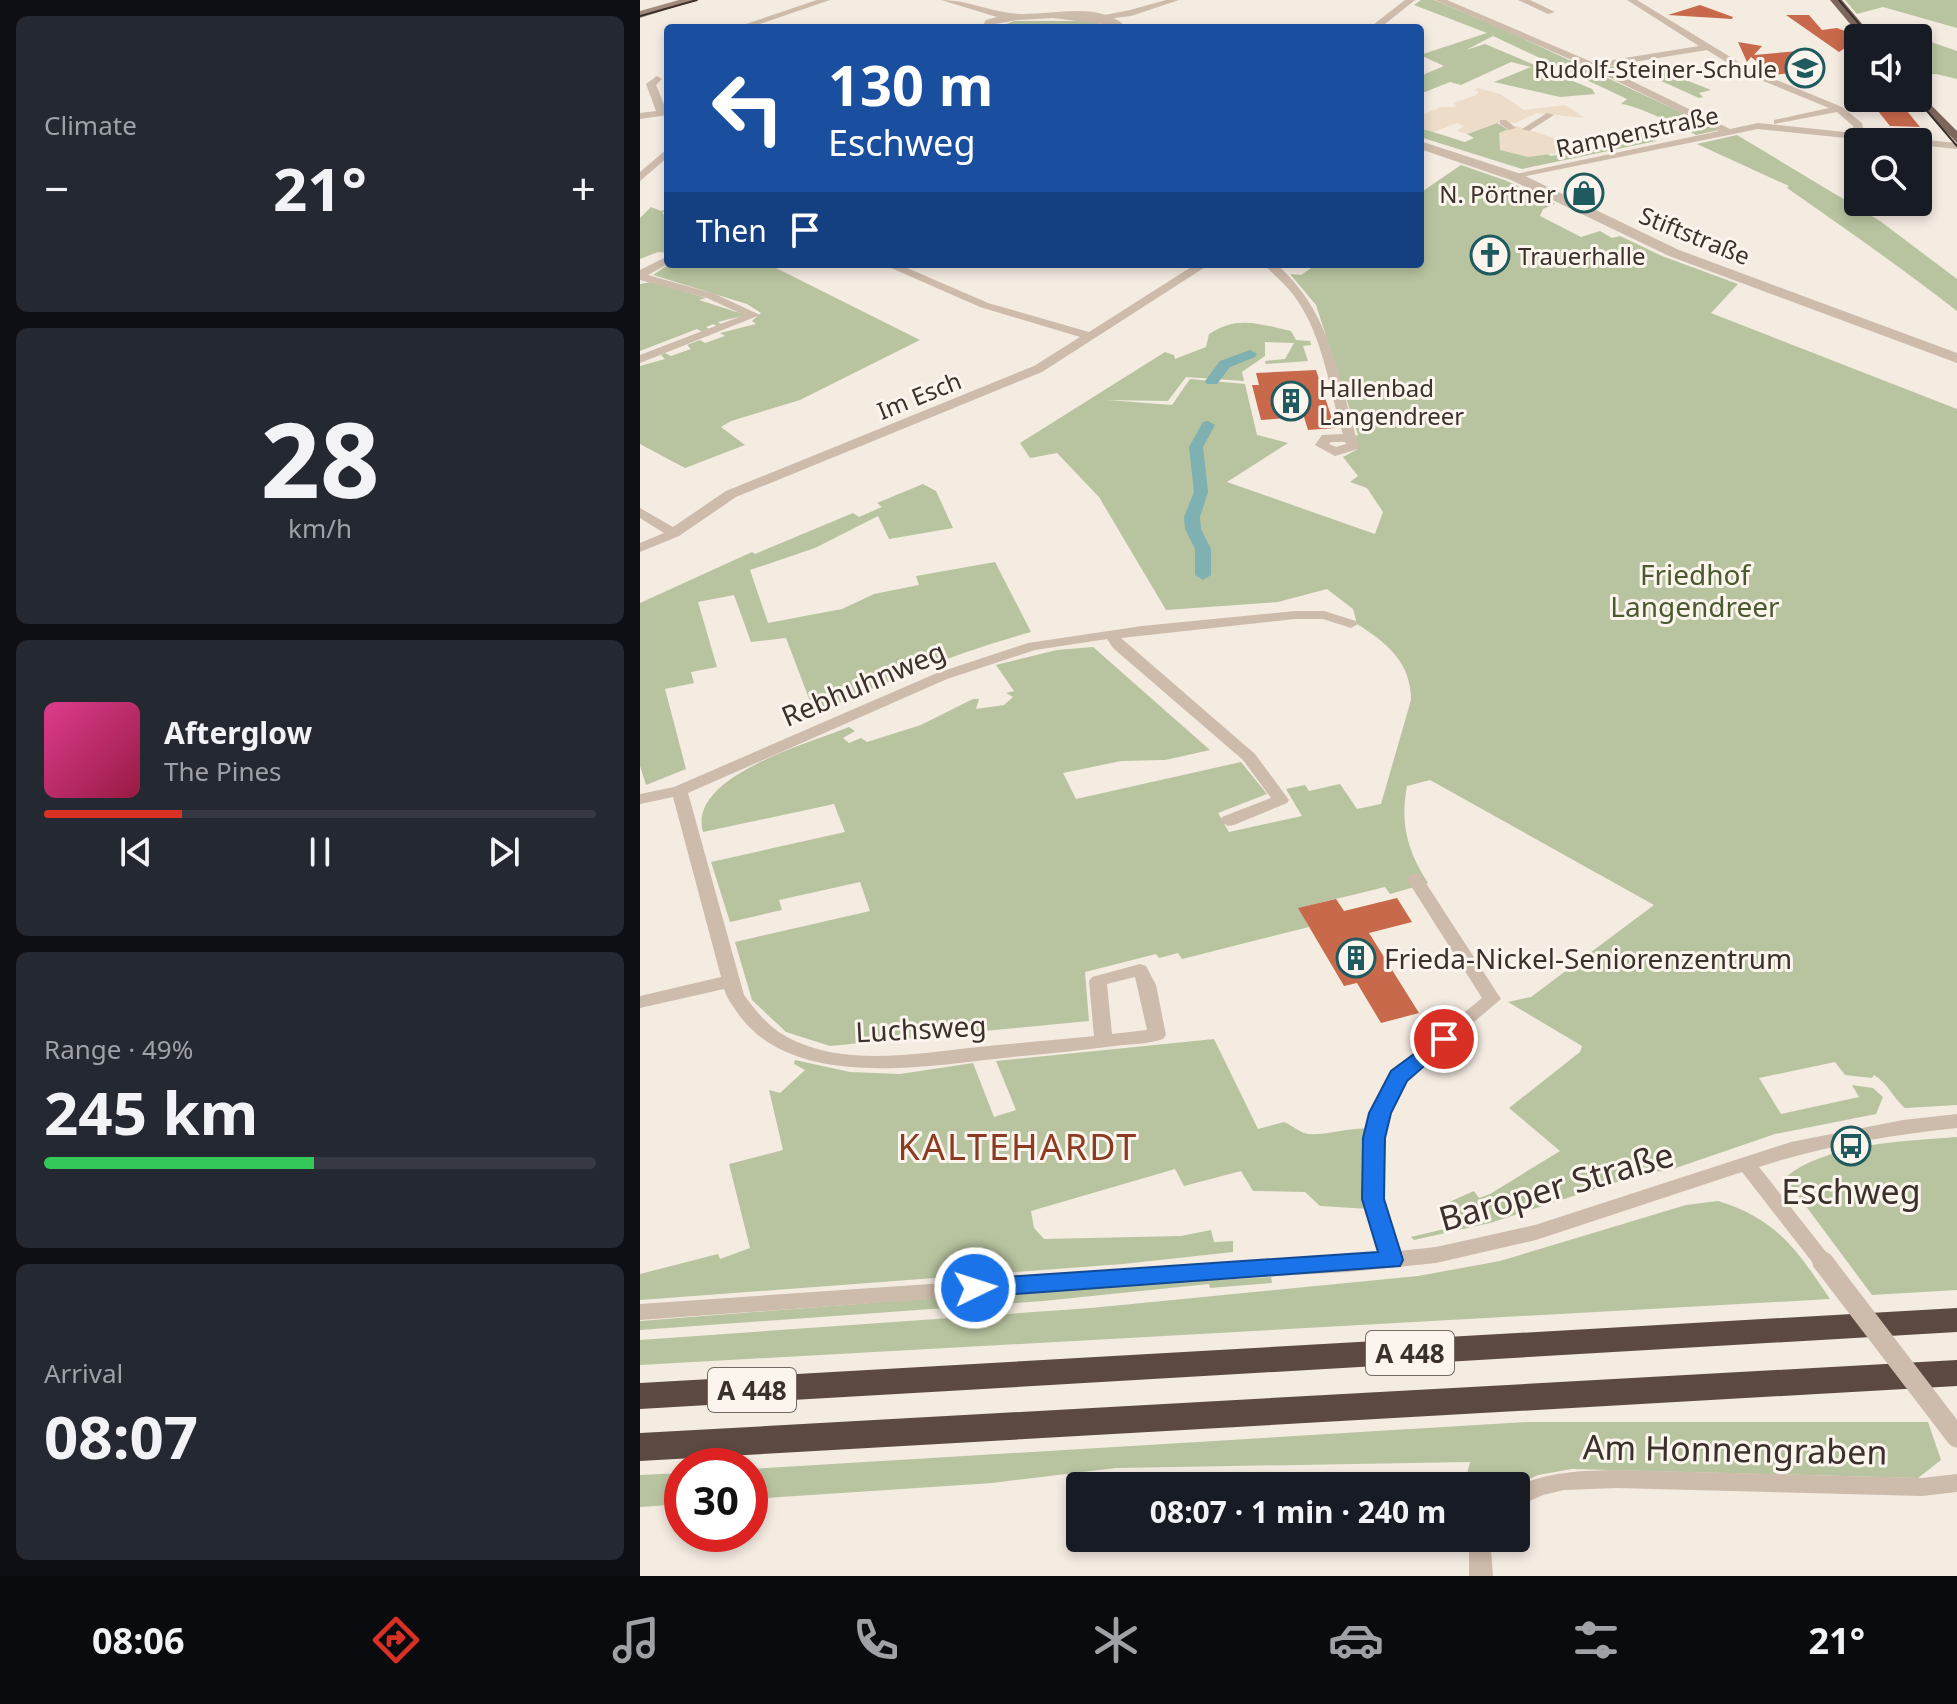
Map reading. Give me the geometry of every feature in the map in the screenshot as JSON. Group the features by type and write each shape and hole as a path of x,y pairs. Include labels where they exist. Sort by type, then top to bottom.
{"highway":[{"name":"A 448","path":"640,1396 1957,1320"},
{"name":"A 448","path":"640,1447 1957,1373"}],"main road":[{"path":"640,15 693,0"},
{"path":"1836,0 1856,24"},
{"path":"1932,111 1957,139"}],"street":[{"path":"751,24 826,0"},
{"path":"947,0 980,11 1012,16 1098,17 1131,13 1175,0"},
{"path":"1132,0 1150,7"},
{"path":"1379,24 1411,0"},
{"path":"1439,0 1593,66 1729,132"},
{"path":"1522,0 1551,12"},
{"path":"1631,0 1754,75 1839,109 1859,128"},
{"path":"980,11 987,24"},
{"path":"1116,24 1131,13"},
{"path":"991,24 1012,16"},
{"path":"1098,17 1113,24"},
{"path":"1593,66 1709,47"},
{"path":"640,76 663,79"},
{"path":"663,79 651,84 664,111"},
{"name":"Rampenstraße","path":"1516,177 1839,109"},
{"path":"640,116 664,113"},
{"path":"1526,129 1550,115"},
{"path":"1503,122 1512,128"},
{"name":"Rampenstraße","path":"1767,126 1844,136"},
{"name":"Rampenstraße","path":"1932,144 1957,146"},
{"name":"Stiftstraße","path":"1424,146 1516,177 1674,253 1957,358"},
{"path":"640,178 664,155"},
{"path":"640,276 664,261"},
{"path":"897,268 984,305 1090,336"},
{"name":"Im Esch","path":"640,548 674,533 731,494 1038,369 1198,268"},
{"path":"1274,268 1292,282 1309,306 1333,374 1350,444"},
{"path":"640,276 711,296 754,315 640,359"},
{"path":"640,512 674,533"},
{"name":"Rebhuhnweg","path":"640,799 679,791 981,661 1033,646 1111,634 1308,615 1324,615 1351,624"},
{"path":"1111,634 1118,645 1255,763 1281,800 1228,821"},
{"name":"Luchsweg","path":"679,791 731,981 740,1004 763,1031 799,1050 841,1061 893,1062 1104,1041"},
{"path":"1392,1260 1373,1199 1374,1138 1380,1113 1399,1076 1492,999 1414,878"},
{"path":"640,1002 731,981"},
{"name":"Baroper Straße","path":"640,1312 1392,1260 1465,1250 1536,1232 1745,1162 1848,1136 1957,1121"},
{"path":"1745,1162 1957,1437"},
{"name":"Am Honnengraben","path":"1530,1491 1539,1486 1590,1480 1922,1487 1957,1483"},
{"path":"1480,1552 1481,1576"}],"green space":[{"path":"1421,0 1434,0 1719,130 1696,135 1621,104 1627,99 1493,36 1466,50 1485,44 1592,89 1595,94 1560,97 1494,82 1531,67 1511,62 1461,85 1450,82 1424,92 1424,74 1444,66 1424,57 1424,54 1487,33 1414,5"},
{"path":"1845,0 1957,0 1957,28 1883,7 1857,14"},
{"path":"1014,21 1094,21 1100,24 1006,24"},
{"path":"1932,42 1957,51 1957,79 1932,74"},
{"path":"1635,61 1647,69 1679,64 1685,68 1676,76 1711,90 1699,93 1703,97 1699,98 1630,67 1611,71 1604,68"},
{"path":"1497,123 1551,156 1619,142 1625,131 1641,133 1656,141 1522,169 1424,138 1424,129 1465,142 1474,138 1467,134"},
{"path":"1737,135 1844,199 1844,216 1872,216 1880,221 1957,279 1957,311 1787,188 1789,186 1697,144"},
{"name":"Friedhof Langendreer","path":"1461,165 1507,181 1555,204 1543,209 1540,216 1581,237 1600,231 1612,238 1620,236 1662,256 1738,284 1711,313 1957,409 1957,1105 1905,1108 1874,1075 1872,1078 1845,1075 1835,1062 1759,1078 1781,1114 1859,1097 1852,1085 1873,1088 1883,1097 1876,1114 1775,1134 1667,1171 1648,1172 1490,1223 1414,1240 1411,1237 1461,1225 1449,1202 1474,1191 1479,1198 1490,1194 1560,1151 1509,1108 1580,1052 1582,1046 1508,1002 1531,997 1654,905 1430,780 1407,786 1404,812 1410,848 1428,883 1390,894 1385,887 1299,908 1309,927 1182,959 1178,953 1159,958 1156,954 1085,972 1089,1021 830,1046 786,1032 752,1000 735,942 870,911 860,882 779,900 782,910 730,922 711,862 845,832 834,804 703,832 703,812 713,794 755,765 849,727 855,731 843,738 849,743 861,738 867,742 921,725 973,699 979,699 976,709 1004,705 1013,697 1006,693 1014,691 996,665 1057,650 1093,647 1210,750 1165,760 1121,761 1063,773 1076,799 1241,762 1267,794 1218,813 1229,832 1302,816 1286,789 1305,785 1309,791 1340,784 1357,809 1381,804 1411,700 1410,687 1402,664 1387,646 1357,624 1353,609 1327,589 1278,602 1166,610 1099,497 1057,453 1030,458 1020,443 1165,352 1174,355 1175,359 1206,347 1209,334 1220,328 1249,323 1291,331 1296,340 1310,341 1311,345 1303,346 1308,361 1266,364 1265,361 1285,359 1294,343 1265,342 1265,356 1242,372 1244,381 1186,377 1168,401 1107,400 1172,405 1190,379 1245,384 1257,435 1288,443 1227,482 1375,534 1383,512 1367,488 1350,482 1358,476 1343,457 1358,449 1355,436 1358,435 1316,305 1290,274 1301,275 1311,268 1424,268 1424,190"},
{"path":"651,207 664,210 664,253 640,259 640,218"},
{"path":"664,267 776,268 920,340 800,400 731,421 721,427 745,445 685,468 640,444 640,366 665,359 661,355 665,353 671,356 691,349 687,345 700,340 705,343 725,336 720,333 756,324 752,321 761,313 747,304 653,275"},
{"path":"651,282 706,298 699,300 746,315 718,322 723,326 713,324 706,327 710,330 704,333 697,329 640,351 640,284"},
{"path":"923,484 936,491 953,528 889,539 878,516 815,548 750,570 768,623 842,609 874,594 919,585 916,576 995,562 1031,632 914,672 800,720 799,713 813,709 786,638 751,642 734,595 698,602 717,667 691,672 694,683 665,689 686,769 646,785 640,766 640,603 752,552 755,554 853,513 859,517 882,507 877,503"},
{"path":"1214,1039 1258,1129 1284,1122 1308,1134 1371,1129 1370,1209 1320,1206 1305,1192 1253,1191 1241,1171 1184,1186 1175,1169 1031,1211 1034,1228 1044,1239 1181,1236 1211,1230 1214,1242 1233,1241 1233,1252 1123,1264 640,1300 640,1274 718,1254 720,1259 750,1248 729,1164 783,1150 769,1090 780,1093 805,1070 794,1064 795,1060 850,1072 900,1074 973,1063 994,1117 1016,1110 996,1061"},
{"path":"1957,1137 1957,1290 1872,1295 1785,1178 1802,1166 1844,1151"},
{"path":"1718,1201 1756,1217 1784,1238 1830,1299 640,1365 640,1340 1091,1308 1418,1276 1500,1261 1686,1205"},
{"path":"1271,1277 1272,1283 1210,1288 1209,1284 1043,1301 640,1330 640,1321 1050,1289"},
{"path":"1528,1422 1928,1422 1941,1460 1918,1478 1572,1469 1530,1479 1530,1472 1468,1472 1470,1462 1116,1468 992,1483 768,1498 768,1468"},
{"path":"664,1474 664,1505 640,1507 640,1475"}],"shaded area":[{"path":"1478,88 1500,94 1524,110 1565,105 1585,118 1537,113 1515,123 1497,123 1467,134 1457,131 1464,126 1457,123 1434,132 1424,129 1424,114 1441,107 1457,107 1454,103 1479,92 1474,90"},
{"path":"1516,126 1589,149 1528,157 1500,150 1499,133"}],"building":[{"path":"1700,5 1733,17 1668,15"},
{"path":"1786,15 1809,15 1822,30 1837,28 1844,31 1844,49 1839,52"},
{"path":"1738,42 1762,46 1754,55 1799,51 1817,55 1789,73 1774,75 1751,57 1747,62"},
{"path":"1879,112 1908,112 1920,127 1890,126"},
{"name":"Hallenbad Langendreer","path":"1316,370 1335,428 1308,430 1304,417 1261,420 1252,385 1259,385 1256,373"},
{"name":"Frieda-Nickel-Seniorenzentrum","path":"1397,898 1412,922 1369,933 1419,1013 1381,1023 1357,983 1344,986 1298,908 1336,899 1344,911"}],"waterway":[{"path":"1212,381 1225,364 1250,354"},
{"path":"1203,575 1203,549 1193,529 1192,517 1201,492 1196,447 1208,425"}],"tram line":[{"path":"640,16 697,0"},
{"path":"1839,0 1859,24"},
{"path":"1928,112 1957,146"}],"place":[{"name":"Rudolf-Steiner-Schule","path":"1805,68"},
{"name":"N. Pörtner","path":"1584,193"},
{"name":"Trauerhalle","path":"1490,255"},
{"name":"Hallenbad Langendreer","path":"1291,401"},
{"name":"Frieda-Nickel-Seniorenzentrum","path":"1356,958"},
{"name":"Eschweg","path":"1851,1146"}],"district":[{"name":"KALTEHARDT","path":"1018,1146"}],"route":[{"path":"975,1288 1392,1260 1373,1199 1374,1138 1391,1087 1410,1065 1444,1039"}]}
